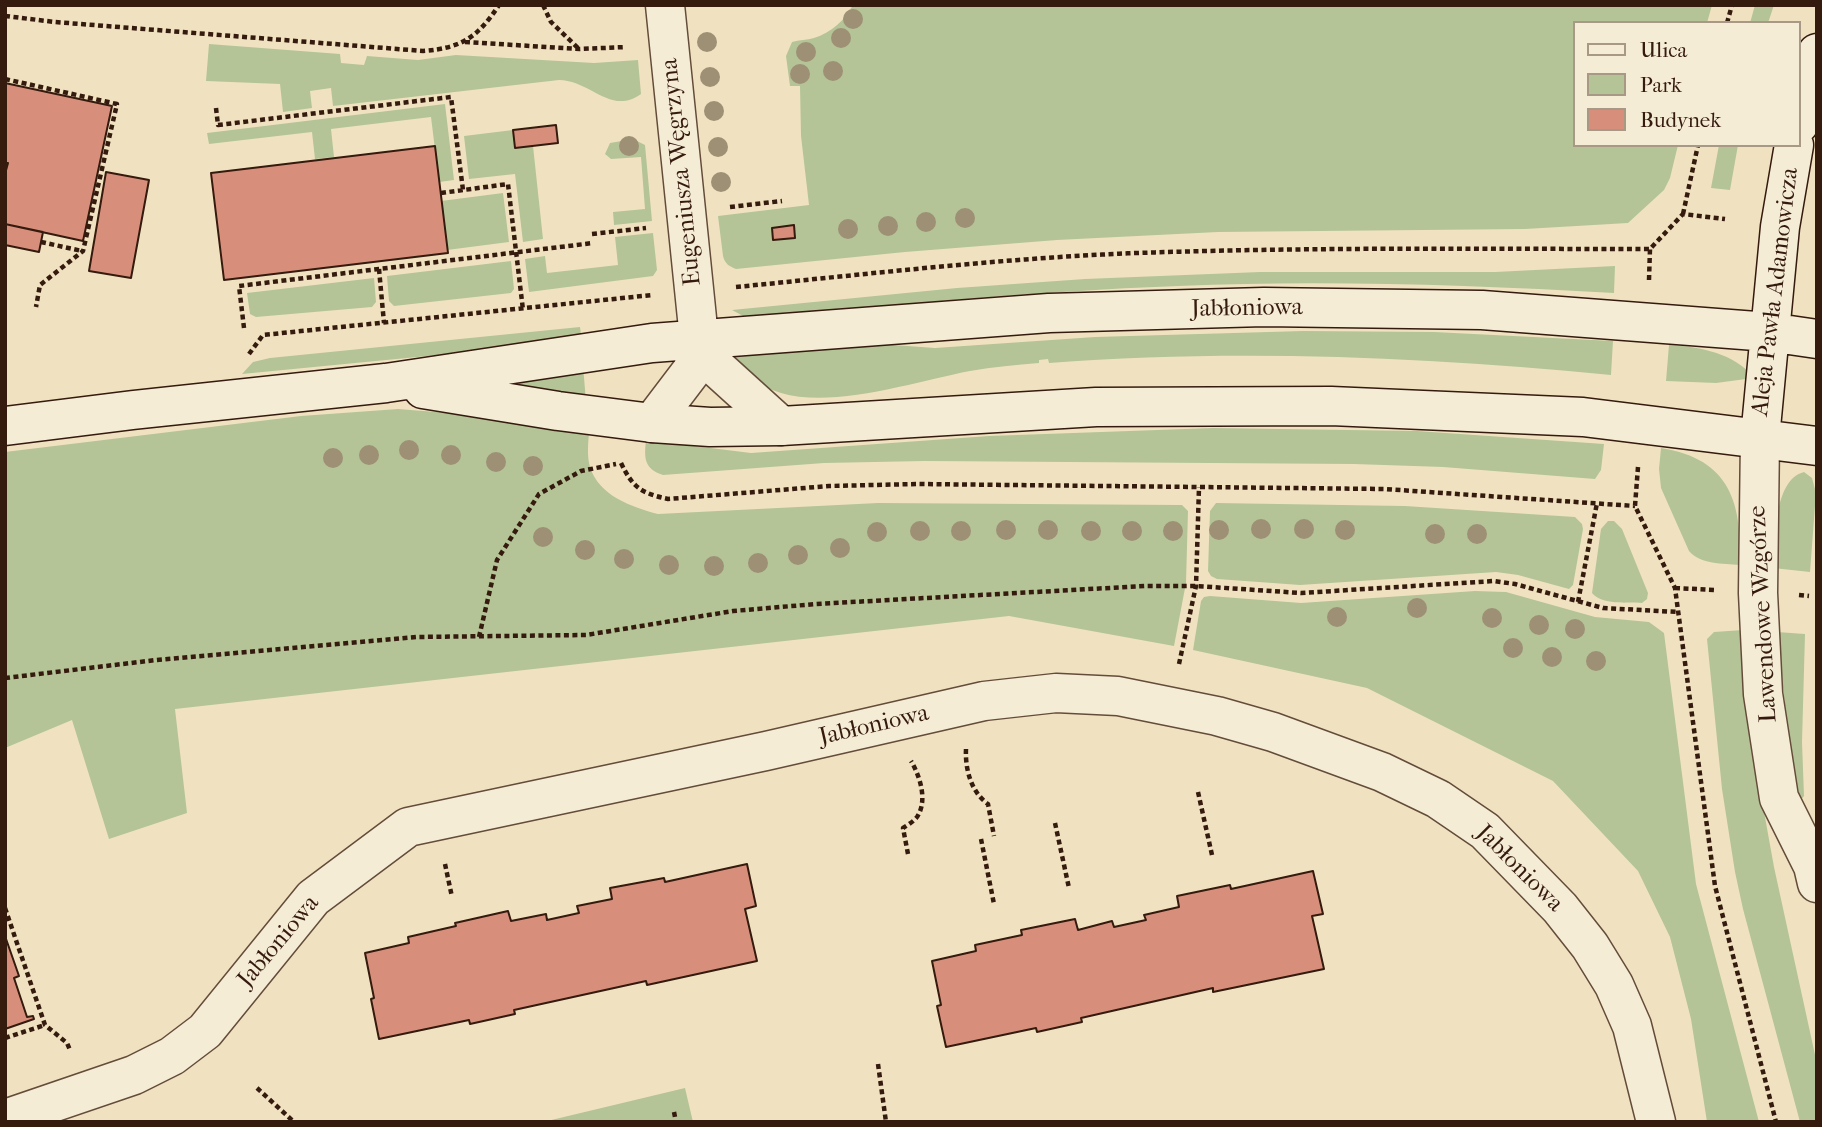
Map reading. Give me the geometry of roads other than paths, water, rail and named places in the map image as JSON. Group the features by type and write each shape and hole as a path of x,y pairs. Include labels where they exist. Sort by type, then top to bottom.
{"main road":[{"name":"Eugeniusza Węgrzyna","path":"652,423 693,369 699,338 665,5"},
{"path":"1801,116 1817,53"},
{"name":"Aleja Pawła Adamowicza","path":"1759,438 1780,227 1794,147"},
{"name":"Jabłoniowa","path":"5,426 386,383 652,343 1049,313 1264,307 1482,310 1769,332 1817,339"},
{"name":"Eugeniusza Węgrzyna","path":"699,338 717,368 781,426"},
{"name":"Jabłoniowa","path":"386,383 558,411 710,427 781,426 1096,407 1331,406 1583,417 1817,446"},
{"name":"Lawendowe Wzgórze","path":"1759,438 1758,593 1763,694 1779,798 1815,867"},
{"name":"Jabłoniowa","path":"5,1119 134,1075 172,1056 205,1031 313,898 408,827 766,751 984,701 1056,693 1131,699 1217,716 1273,732 1382,772 1438,799 1485,831 1560,908 1590,946 1614,985 1632,1026 1656,1122"}]}
